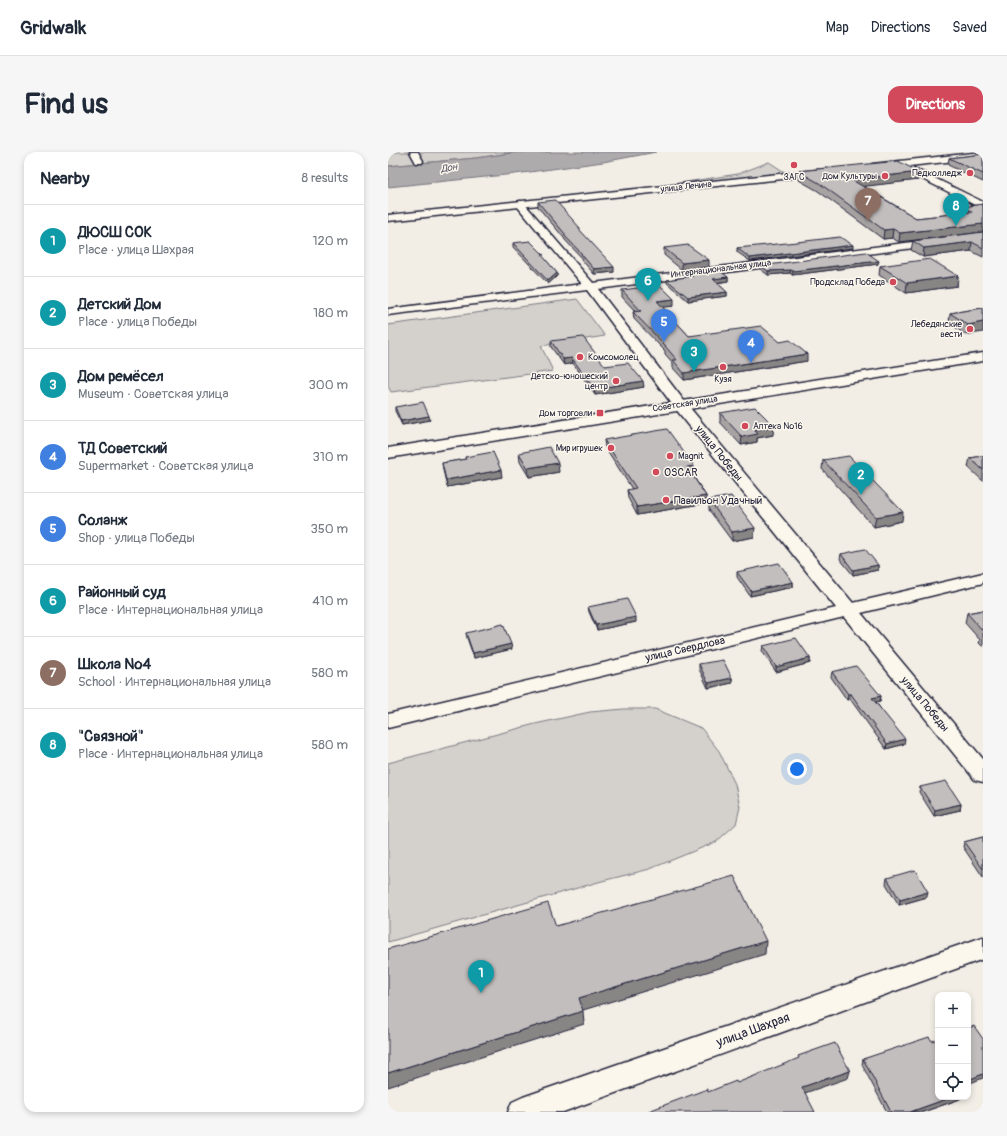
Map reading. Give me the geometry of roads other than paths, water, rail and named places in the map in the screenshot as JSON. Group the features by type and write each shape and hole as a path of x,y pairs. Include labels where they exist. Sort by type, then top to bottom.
{"main road":[{"path":"861,168 983,155"},
{"name":"улица Ленина","path":"388,218 838,170"},
{"name":"Советская улица","path":"388,453 983,357"}],"street":[{"path":"414,152 419,161"},
{"path":"899,164 983,206"},
{"name":"улица Победы","path":"520,204 590,286 680,405 983,774"},
{"name":"Интернациональная улица","path":"388,312 983,236"},
{"name":"улица Свердлова","path":"388,721 983,578"},
{"name":"улица Шахрая","path":"523,1112 983,948"}],"water":[{"name":"Дон","path":"518,152 656,152 603,162 515,174 388,187 388,166 476,158"}],"place":[{"name":"ЗАГС","path":"794,165"},
{"name":"Педколледж","path":"970,173"},
{"name":"Дом Культуры","path":"885,176"},
{"name":"Школа №4","path":"868,221"},
{"name":"\"Связной\"","path":"956,226"},
{"name":"Продсклад Победа","path":"893,282"},
{"name":"Районный суд","path":"648,301"},
{"name":"Лебедянские вести","path":"970,329"},
{"name":"Соланж","path":"664,342"},
{"name":"Комсомолец","path":"580,357"},
{"name":"ТД Советский","path":"751,363"},
{"name":"Кузя","path":"723,367"},
{"name":"Дом ремёсел","path":"694,372"},
{"name":"Детско-юношеский центр","path":"616,381"},
{"name":"Дом торговли","path":"600,413"},
{"name":"Аптека №16","path":"745,426"},
{"name":"Мир игрушек","path":"611,448"},
{"name":"Magnit","path":"670,456"},
{"name":"OSCAR","path":"656,472"},
{"name":"Детский Дом","path":"861,495"},
{"name":"Павильон Удачный","path":"666,500"},
{"name":"ДЮСШ СОК","path":"481,993"}]}
